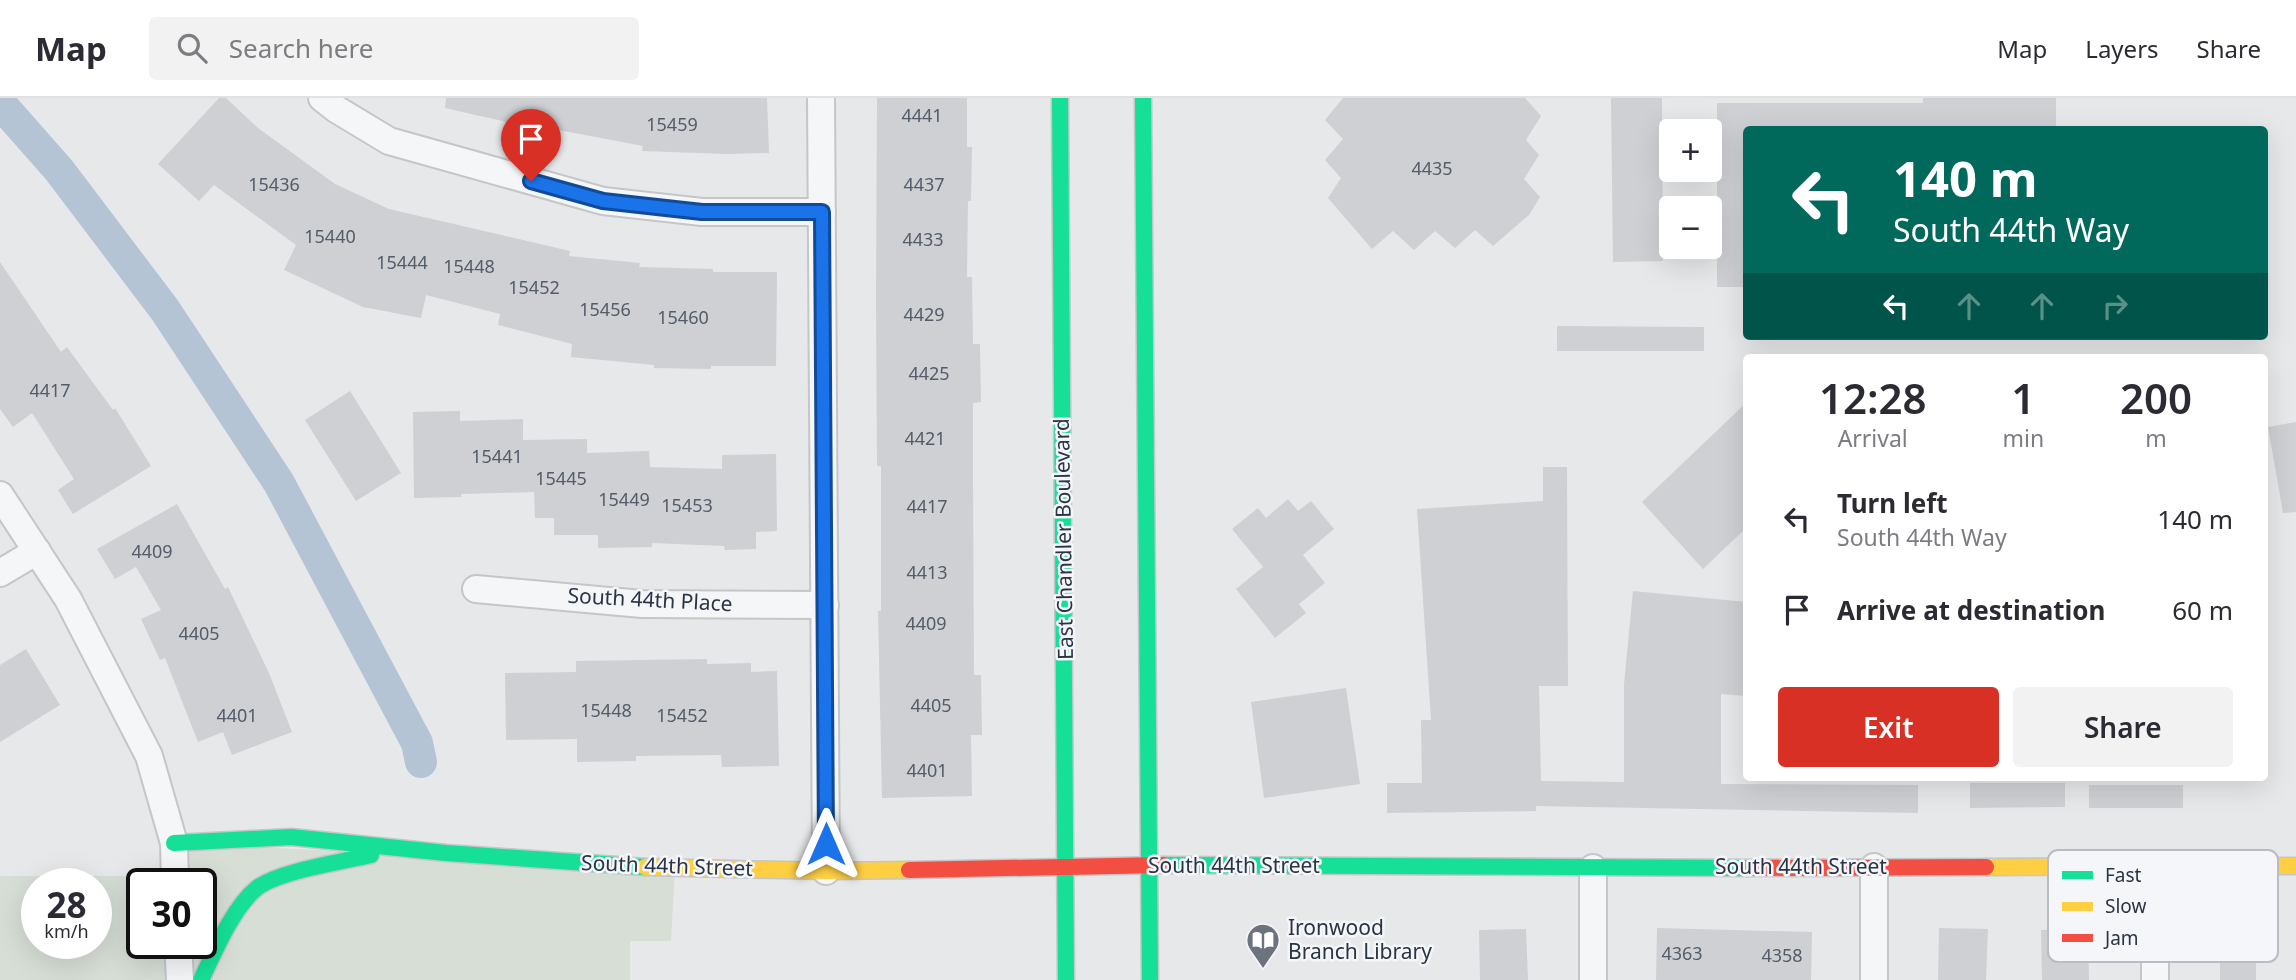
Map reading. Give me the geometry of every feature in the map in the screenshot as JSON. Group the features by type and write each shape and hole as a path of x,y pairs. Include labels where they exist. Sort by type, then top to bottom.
{"street":[{"path":"322,98 389,141 603,201 702,212 822,212"},
{"path":"821,98 826,871"},
{"name":"East Chandler Boulevard","path":"1060,98 1066,980"},
{"path":"1143,98 1150,980"},
{"path":"0,495 68,599 149,755 174,843 175,868"},
{"path":"0,573 37,551"},
{"name":"South 44th Place","path":"476,589 642,604 825,605"},
{"name":"South 44th Street","path":"174,843 291,837 628,867 826,871 1149,866 2048,867"},
{"path":"201,980 230,921 257,888 280,877 403,847"},
{"name":"South 44th Street","path":"2278,866 2296,866"},
{"path":"1874,867 1874,980"},
{"path":"1593,868 1593,980"},
{"path":"179,959 180,980"},
{"path":"2155,962 2155,980"}],"shaded area":[{"path":"174,843 675,868 671,941 630,941 630,980 0,980 0,876 21,876 21,959 112,959 112,876 126,876 126,959 217,959 217,868 174,868"}],"building":[{"path":"219,98 226,98 258,128 335,184 389,209 570,251 569,256 640,263 639,267 713,269 713,272 777,272 776,366 654,368 654,365 571,357 572,344 498,325 500,314 426,295 421,318 363,307 284,270 296,245 214,185 199,201 158,164"},
{"path":"446,98 767,98 769,153 642,151 643,146 548,128 547,131 445,108"},
{"path":"877,98 967,98 967,147 972,147 967,277 972,277 973,344 980,344 981,402 973,403 973,479 974,675 981,675 982,735 971,735 972,796 882,798 878,611 881,611 881,466 877,466"},
{"path":"1343,98 1525,98 1541,116 1526,140 1539,155 1524,179 1540,197 1529,215 1493,246 1475,230 1455,248 1435,231 1414,250 1393,231 1372,249 1328,198 1341,178 1325,160 1343,139 1325,120"},
{"path":"1611,98 1662,98 1662,119 1659,119 1659,182 1663,182 1663,196 1659,196 1659,259 1663,261 1613,262"},
{"path":"1923,98 2056,98 2056,126 1743,126 1743,287 1717,287 1717,259 1722,259 1722,196 1717,196 1717,182 1722,182 1722,119 1717,119 1717,103 1923,103"},
{"path":"0,262 61,352 67,347 113,410 115,408 151,466 73,514 58,490 74,479 32,413 13,427 0,409"},
{"path":"1557,326 1704,327 1704,351 1557,351"},
{"path":"350,391 401,473 356,501 305,420"},
{"path":"1743,406 1743,531 1703,569 1642,502"},
{"path":"460,411 460,421 523,419 523,440 587,439 587,453 649,451 650,467 722,469 722,455 776,454 777,531 756,532 756,549 725,550 724,546 652,543 652,547 598,548 598,535 554,535 554,518 535,518 534,492 414,498 413,412"},
{"path":"2296,422 2296,512 2283,513 2268,427"},
{"path":"1543,467 1567,467 1568,686 1539,686 1541,781 1624,782 1624,684 1633,591 1743,602 1743,696 1721,694 1721,784 1918,785 1918,813 1536,806 1536,811 1387,813 1387,783 1422,783 1421,720 1431,720 1417,509 1543,501"},
{"path":"1288,499 1298,511 1311,501 1334,529 1303,555 1325,583 1299,604 1306,613 1275,638 1236,589 1263,567 1232,529 1258,508 1266,518"},
{"path":"177,504 225,589 228,587 269,673 292,732 232,755 223,732 198,742 165,658 160,660 141,619 161,610 136,567 115,579 97,549"},
{"path":"26,649 60,705 0,742 0,665"},
{"path":"707,659 707,664 751,663 751,672 777,671 779,766 722,767 721,755 636,756 636,761 577,762 577,739 506,740 505,673 576,672 576,661"},
{"path":"1346,688 1360,784 1264,798 1251,702"},
{"path":"1970,783 2065,783 2065,807 1970,808"},
{"path":"2089,785 2183,785 2183,808 2089,808"},
{"path":"1657,928 1812,932 1811,980 1656,980"},
{"path":"1939,928 1988,929 1986,980 1938,980"},
{"path":"1526,929 1528,980 1480,980 1479,930"},
{"path":"2041,930 2048,930 2048,962 2089,962 2089,980 2042,980"},
{"path":"2220,962 2256,962 2256,980 2220,980"}],"waterway":[{"path":"0,103 59,170 165,310 279,483 417,743 421,762"}],"traffic: fast":[{"path":"1060,98 1066,980"},
{"path":"1143,98 1150,980"},
{"path":"174,843 291,837 446,853 645,867"},
{"path":"201,980 232,918 257,888 295,872 371,855"},
{"path":"1163,865 1749,868"}],"traffic: slow":[{"path":"2278,866 2296,866"},
{"path":"645,867 909,870"},
{"path":"1986,867 2048,867"}],"traffic: jam":[{"path":"909,870 1163,865"},
{"path":"1749,868 1986,867"}],"place":[{"name":"Ironwood Branch Library","path":"1263,970"}],"route":[{"path":"531,181 603,201 702,212 822,212 826,844"}]}
